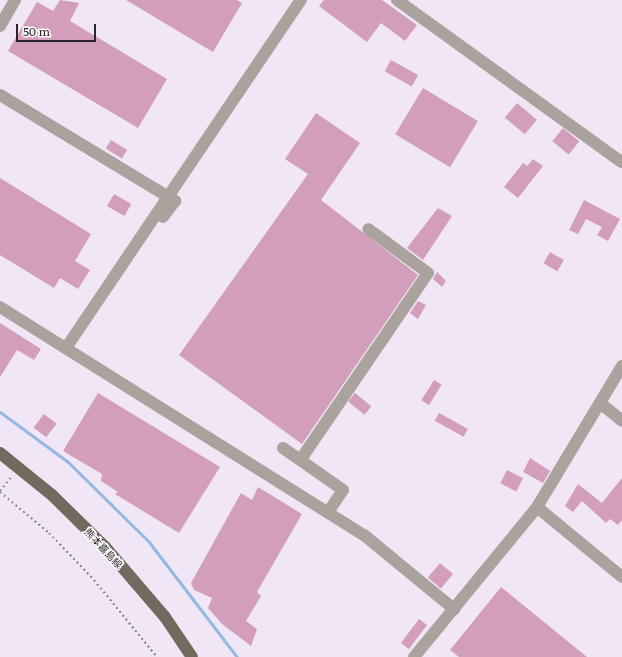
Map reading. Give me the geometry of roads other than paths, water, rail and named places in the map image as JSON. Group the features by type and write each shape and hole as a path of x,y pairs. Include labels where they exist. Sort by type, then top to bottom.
{"main road":[{"name":"熊本嘉島線","path":"0,453 19,468 104,547 165,617 192,657"}],"street":[{"path":"0,26 15,0"},
{"path":"168,196 301,0"},
{"path":"397,0 622,162"},
{"path":"0,96 175,201 66,348"},
{"path":"301,459 428,273 368,229"},
{"path":"0,307 364,535 454,609"},
{"path":"414,657 537,507 622,366"},
{"path":"600,403 622,421"},
{"path":"283,448 301,459 343,490 328,512"},
{"path":"537,507 622,577"}],"waterway":[{"path":"0,412 68,462 149,542 237,657"}]}
